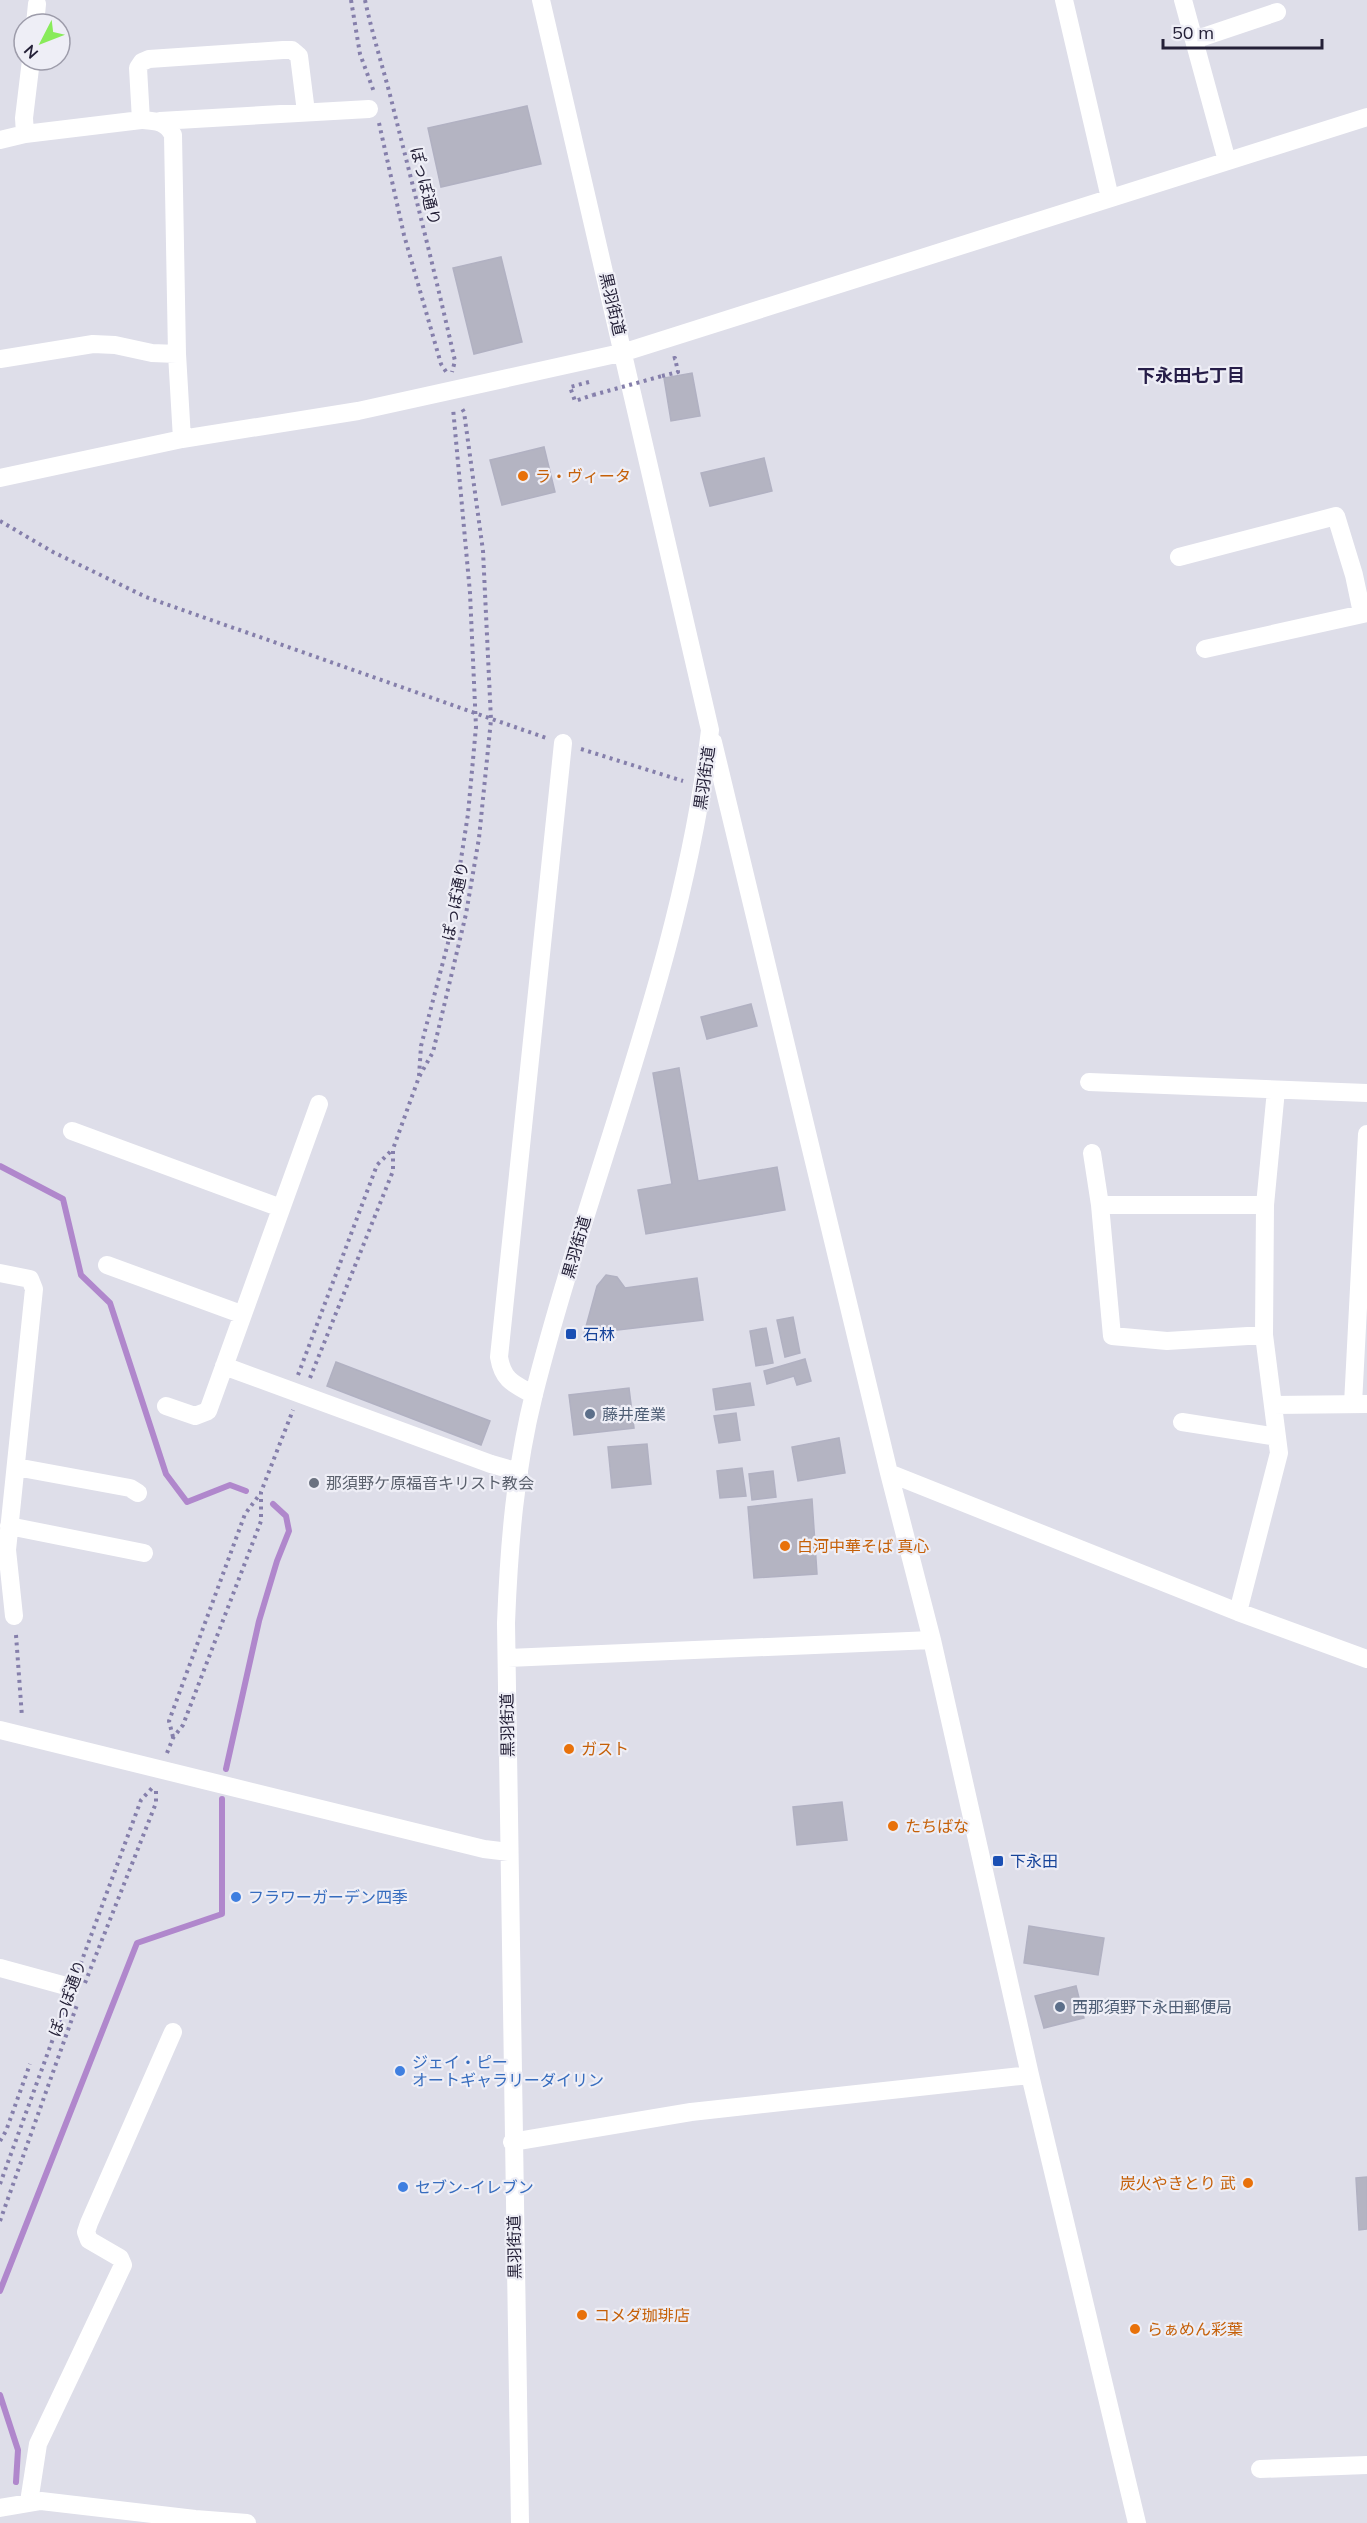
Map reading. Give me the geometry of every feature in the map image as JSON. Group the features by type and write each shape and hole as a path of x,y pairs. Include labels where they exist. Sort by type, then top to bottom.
{"street":[{"name":"黒羽街道","path":"520,2523 512,2142 507,1658 509,1536 534,1395 679,904 704,788 710,730 625,352 541,0"},
{"path":"1064,0 1110,198"},
{"path":"1183,0 1227,161"},
{"path":"36,12 37,4"},
{"path":"1194,40 1277,12"},
{"path":"141,120 138,69 142,62 148,59 283,50 292,50 299,56 306,112"},
{"path":"25,134 24,118 30,72"},
{"path":"0,140 25,134 141,120 160,121 374,108"},
{"path":"0,478 182,439 358,411 625,352 1367,117"},
{"path":"160,121 173,135 177,354 182,439"},
{"path":"0,359 93,344 115,345 152,353 177,354"},
{"path":"1179,556 1336,516 1365,613 1205,649"},
{"path":"710,730 796,1076 889,1473 932,1640 1030,2075 1137,2523"},
{"path":"534,1395 512,1383 502,1372 499,1357 563,743"},
{"path":"1089,1082 1367,1093"},
{"path":"1238,1612 1279,1453 1264,1335 1265,1205 1276,1090"},
{"path":"166,1406 195,1416 208,1411 319,1104"},
{"path":"72,1131 281,1208"},
{"path":"1273,1405 1360,1404 1367,1134"},
{"path":"1092,1153 1100,1205 1112,1335 1167,1341 1264,1335"},
{"path":"1100,1205 1265,1205"},
{"path":"107,1265 242,1314"},
{"path":"0,1273 30,1279 34,1289 5,1572 14,1616"},
{"path":"224,1366 491,1464 519,1472"},
{"path":"1182,1422 1277,1437"},
{"path":"16,1467 130,1488 138,1493"},
{"path":"889,1473 1238,1612 1367,1659"},
{"path":"9,1526 144,1553"},
{"path":"507,1658 932,1640"},
{"path":"0,1730 484,1850 509,1852"},
{"path":"0,1968 66,1986"},
{"path":"29,2502 38,2444 123,2265 120,2258 88,2240 88,2223 173,2032"},
{"path":"512,2142 691,2112 1030,2075"},
{"path":"1260,2469 1367,2465"},
{"path":"0,2508 41,2500 195,2520 247,2523"}],"path":[{"path":"351,0 360,54 374,108"},
{"name":"ぽっぽ通り","path":"365,0 375,48 388,86 455,361 451,379 441,364 404,235 374,108"},
{"path":"589,382 570,387 575,401 678,372 675,358 667,360"},
{"name":"ぽっぽ通り","path":"393,1149 377,1165 298,1376 303,1384 312,1376 393,1171 393,1149 419,1077 433,1052 466,914 479,838 491,720 483,551 464,412 454,399 453,413 470,593 476,714"},
{"path":"0,521 53,552 146,597 491,720 704,788"},
{"path":"419,1077 422,1046 448,943 468,814 476,714"},
{"path":"173,1738 169,1721 245,1514 261,1492 296,1403"},
{"path":"166,1756 173,1738 183,1725 261,1521 261,1492"},
{"path":"14,1616 24,1735"},
{"name":"ぽっぽ通り","path":"0,2221 81,1993 156,1803 156,1785"},
{"path":"0,2141 6,2131 30,2064"}],"building":[{"path":"527,106 541,164 441,187 428,128"},
{"path":"501,257 522,342 474,354 453,268"},
{"path":"692,373 700,416 671,421 664,378"},
{"name":"ラ・ヴィータ","path":"544,447 555,492 502,505 490,460"},
{"path":"764,458 772,491 710,506 701,473"},
{"path":"751,1004 757,1026 707,1039 701,1017"},
{"path":"679,1068 698,1181 777,1167 785,1210 646,1234 638,1190 672,1184 653,1073"},
{"path":"606,1275 617,1277 625,1288 697,1278 703,1320 584,1334 597,1286"},
{"path":"793,1317 800,1353 785,1357 777,1320"},
{"path":"766,1328 773,1363 756,1366 750,1331"},
{"path":"805,1359 811,1381 797,1385 794,1376 767,1384 764,1371"},
{"path":"336,1362 490,1421 481,1445 327,1386"},
{"path":"750,1383 754,1405 716,1410 713,1389"},
{"path":"629,1388 634,1428 574,1435 569,1395"},
{"path":"736,1413 740,1440 719,1443 714,1416"},
{"path":"839,1438 845,1473 798,1481 792,1447"},
{"path":"647,1444 651,1484 612,1488 608,1447"},
{"path":"742,1468 746,1496 720,1498 717,1471"},
{"path":"773,1471 776,1497 752,1500 749,1474"},
{"path":"812,1499 817,1574 754,1578 748,1507"},
{"path":"842,1802 847,1840 797,1845 793,1807"},
{"path":"1029,1926 1104,1938 1098,1975 1024,1963"},
{"name":"西那須野下永田郵便局","path":"1076,1986 1084,2018 1044,2028 1035,1996"},
{"path":"1367,2177 1367,2229 1359,2230 1356,2178"}],"waterway":[{"path":"0,1166 63,1199 81,1275 110,1303 166,1474 187,1502 230,1485 246,1491"},
{"path":"226,1769 259,1621 277,1561 289,1531 286,1516 273,1504"},
{"path":"0,2291 137,1943 222,1914 222,1799"},
{"path":"0,2395 18,2450 16,2482"}],"place":[{"name":"ラ・ヴィータ","path":"523,476"},
{"name":"石林","path":"571,1334"},
{"name":"藤井産業","path":"590,1414"},
{"name":"那須野ケ原福音キリスト教会","path":"314,1483"},
{"name":"白河中華そば 真心","path":"785,1546"},
{"name":"ガスト","path":"569,1749"},
{"name":"たちばな","path":"893,1826"},
{"name":"下永田","path":"998,1861"},
{"name":"フラワーガーデン四季","path":"236,1897"},
{"name":"西那須野下永田郵便局","path":"1060,2007"},
{"name":"ジェイ・ピー オートギャラリーダイリン","path":"400,2071"},
{"name":"炭火やきとり 武","path":"1248,2183"},
{"name":"セブン-イレブン","path":"403,2187"},
{"name":"コメダ珈琲店","path":"582,2315"},
{"name":"らぁめん彩葉","path":"1135,2329"}],"district":[{"name":"下永田七丁目","path":"1191,376"}]}
